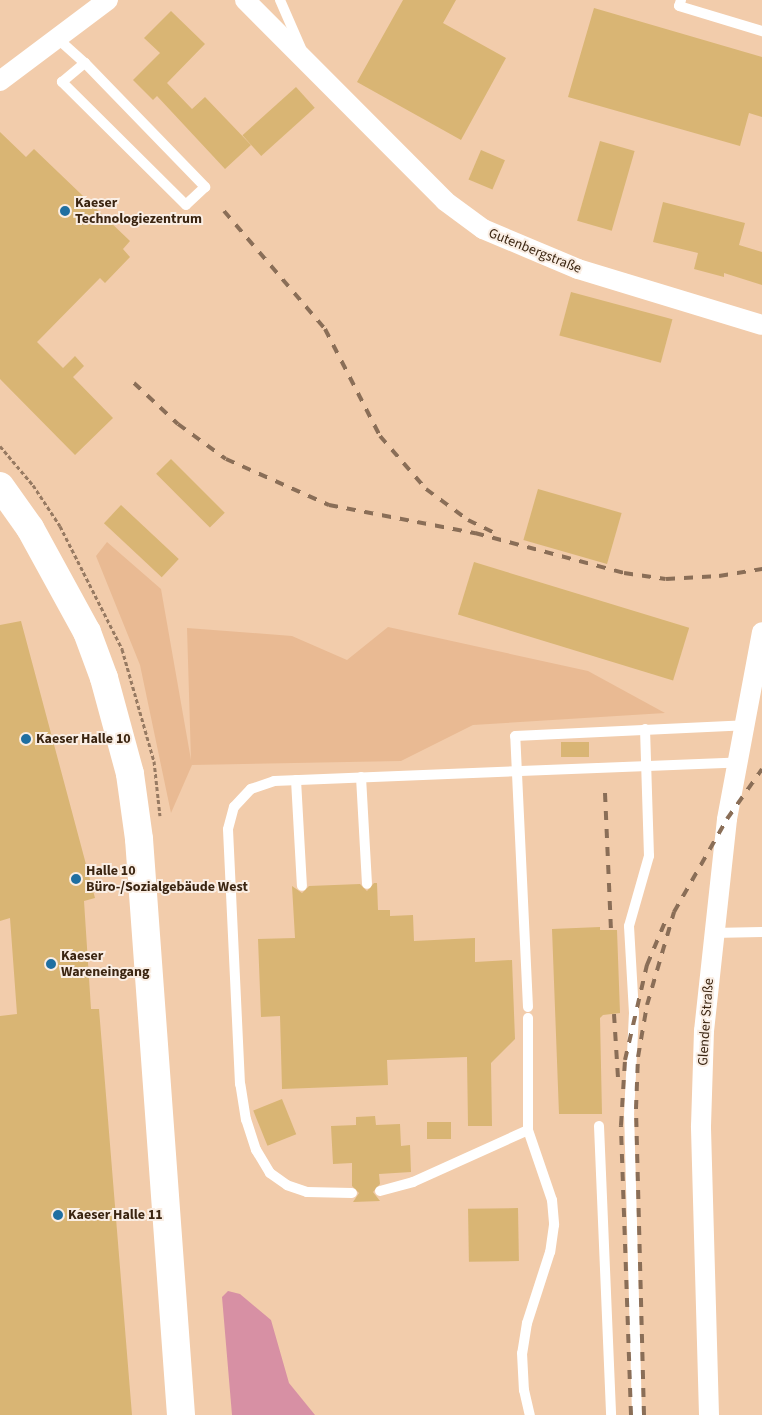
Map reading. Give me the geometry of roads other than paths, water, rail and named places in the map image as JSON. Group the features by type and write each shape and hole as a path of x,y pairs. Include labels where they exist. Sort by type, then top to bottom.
{"main road":[{"path":"0,486 30,528 87,632 104,678 130,774 139,839 181,1415"}],"street":[{"path":"0,81 108,0"},
{"name":"Gutenbergstraße","path":"245,0 445,201 483,229 578,269 762,325"},
{"name":"Glender Straße","path":"709,1415 700,1126 704,1031 712,933 737,762 762,632"}],"lane":[{"name":"Gutenbergstraße","path":"280,0 307,63"},
{"path":"680,0 679,6 762,31"},
{"path":"58,39 85,64 205,187 186,205 62,82 85,64"},
{"path":"528,1007 515,736 745,725"},
{"path":"638,1415 629,1124 634,1013 629,926 649,856 645,729"},
{"path":"352,1193 307,1192 287,1185 270,1172 256,1150 246,1120 240,1084 228,829 234,807 251,789 274,781 737,762"},
{"path":"361,777 367,884"},
{"path":"296,780 302,886"},
{"path":"712,933 762,932"},
{"path":"528,1018 528,1130 552,1200 554,1225 550,1252 527,1323 522,1353 524,1390 530,1415"},
{"path":"599,1126 611,1415"},
{"path":"380,1191 413,1182 528,1130"}],"railway":[{"path":"224,211 325,329 380,436 426,489 468,520 497,534"},
{"path":"134,383 178,424 226,459 329,505 475,533 624,573 666,579 719,576 762,569"},
{"path":"644,1415 636,1109 638,1057 647,1005 674,912 727,819 762,769"},
{"path":"605,793 611,930"},
{"path":"631,1415 621,1125 625,1060 647,965 665,922"},
{"path":"614,1014 618,1078"}],"place":[{"name":"Kaeser Technologiezentrum","path":"65,211"},
{"name":"Kaeser Halle 10","path":"26,739"},
{"name":"Halle 10 Büro-/Sozialgebäude West","path":"76,879"},
{"name":"Kaeser Wareneingang","path":"51,964"},
{"name":"Kaeser Halle 11","path":"58,1215"}]}
